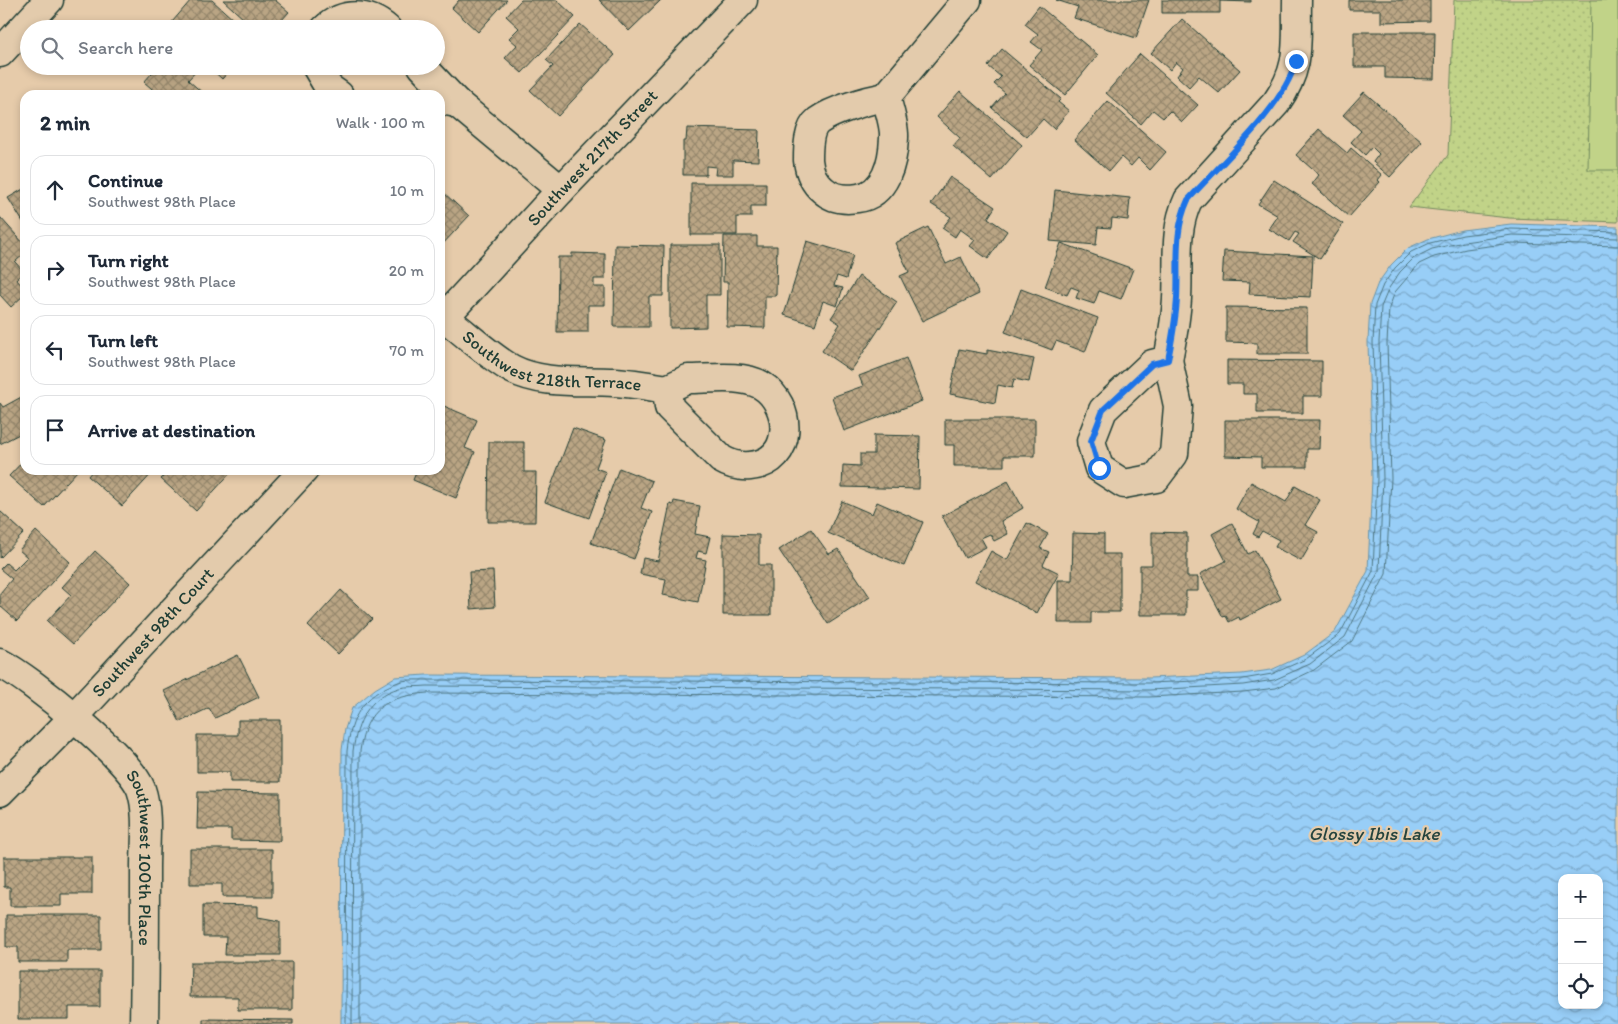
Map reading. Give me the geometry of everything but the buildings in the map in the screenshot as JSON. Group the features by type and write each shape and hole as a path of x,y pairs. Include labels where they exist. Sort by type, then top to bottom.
{"street":[{"path":"31,20 50,0"},
{"name":"Southwest 217th Street","path":"445,317 561,190 743,0"},
{"path":"886,97 967,0"},
{"path":"1168,360 1175,328 1177,239 1180,217 1188,200 1276,103 1285,89 1296,61 1298,0"},
{"path":"339,20 351,16 365,16 377,20"},
{"path":"0,53 20,32"},
{"path":"321,75 332,90"},
{"path":"428,75 439,90"},
{"path":"448,102 561,190"},
{"name":"Southwest 218th Terrace","path":"445,322 511,368 528,375 549,380 615,382 667,388"},
{"name":"Southwest 98th Court","path":"0,792 74,718 299,475"},
{"name":"Southwest 100th Place","path":"0,663 42,691 74,718 135,776 141,790 145,824 144,1024"}],"green space":[{"path":"1454,0 1618,0 1618,222 1509,218 1409,207 1448,155"},
{"path":"1591,0 1618,0 1618,170 1588,170"}],"water":[{"name":"Glossy Ibis Lake","path":"1511,224 1618,227 1618,1024 341,1024 342,750 345,729 352,708 375,689 395,677 426,675 1149,678 1242,674 1271,670 1304,655 1335,632 1368,571 1372,478 1368,342 1370,304 1378,283 1391,265 1408,248 1428,239 1462,230"}],"route":[{"path":"1099,468 1091,441 1103,410 1152,364 1168,360 1175,328 1178,284 1177,239 1180,217 1188,200 1276,103 1292,75 1296,61"}]}
